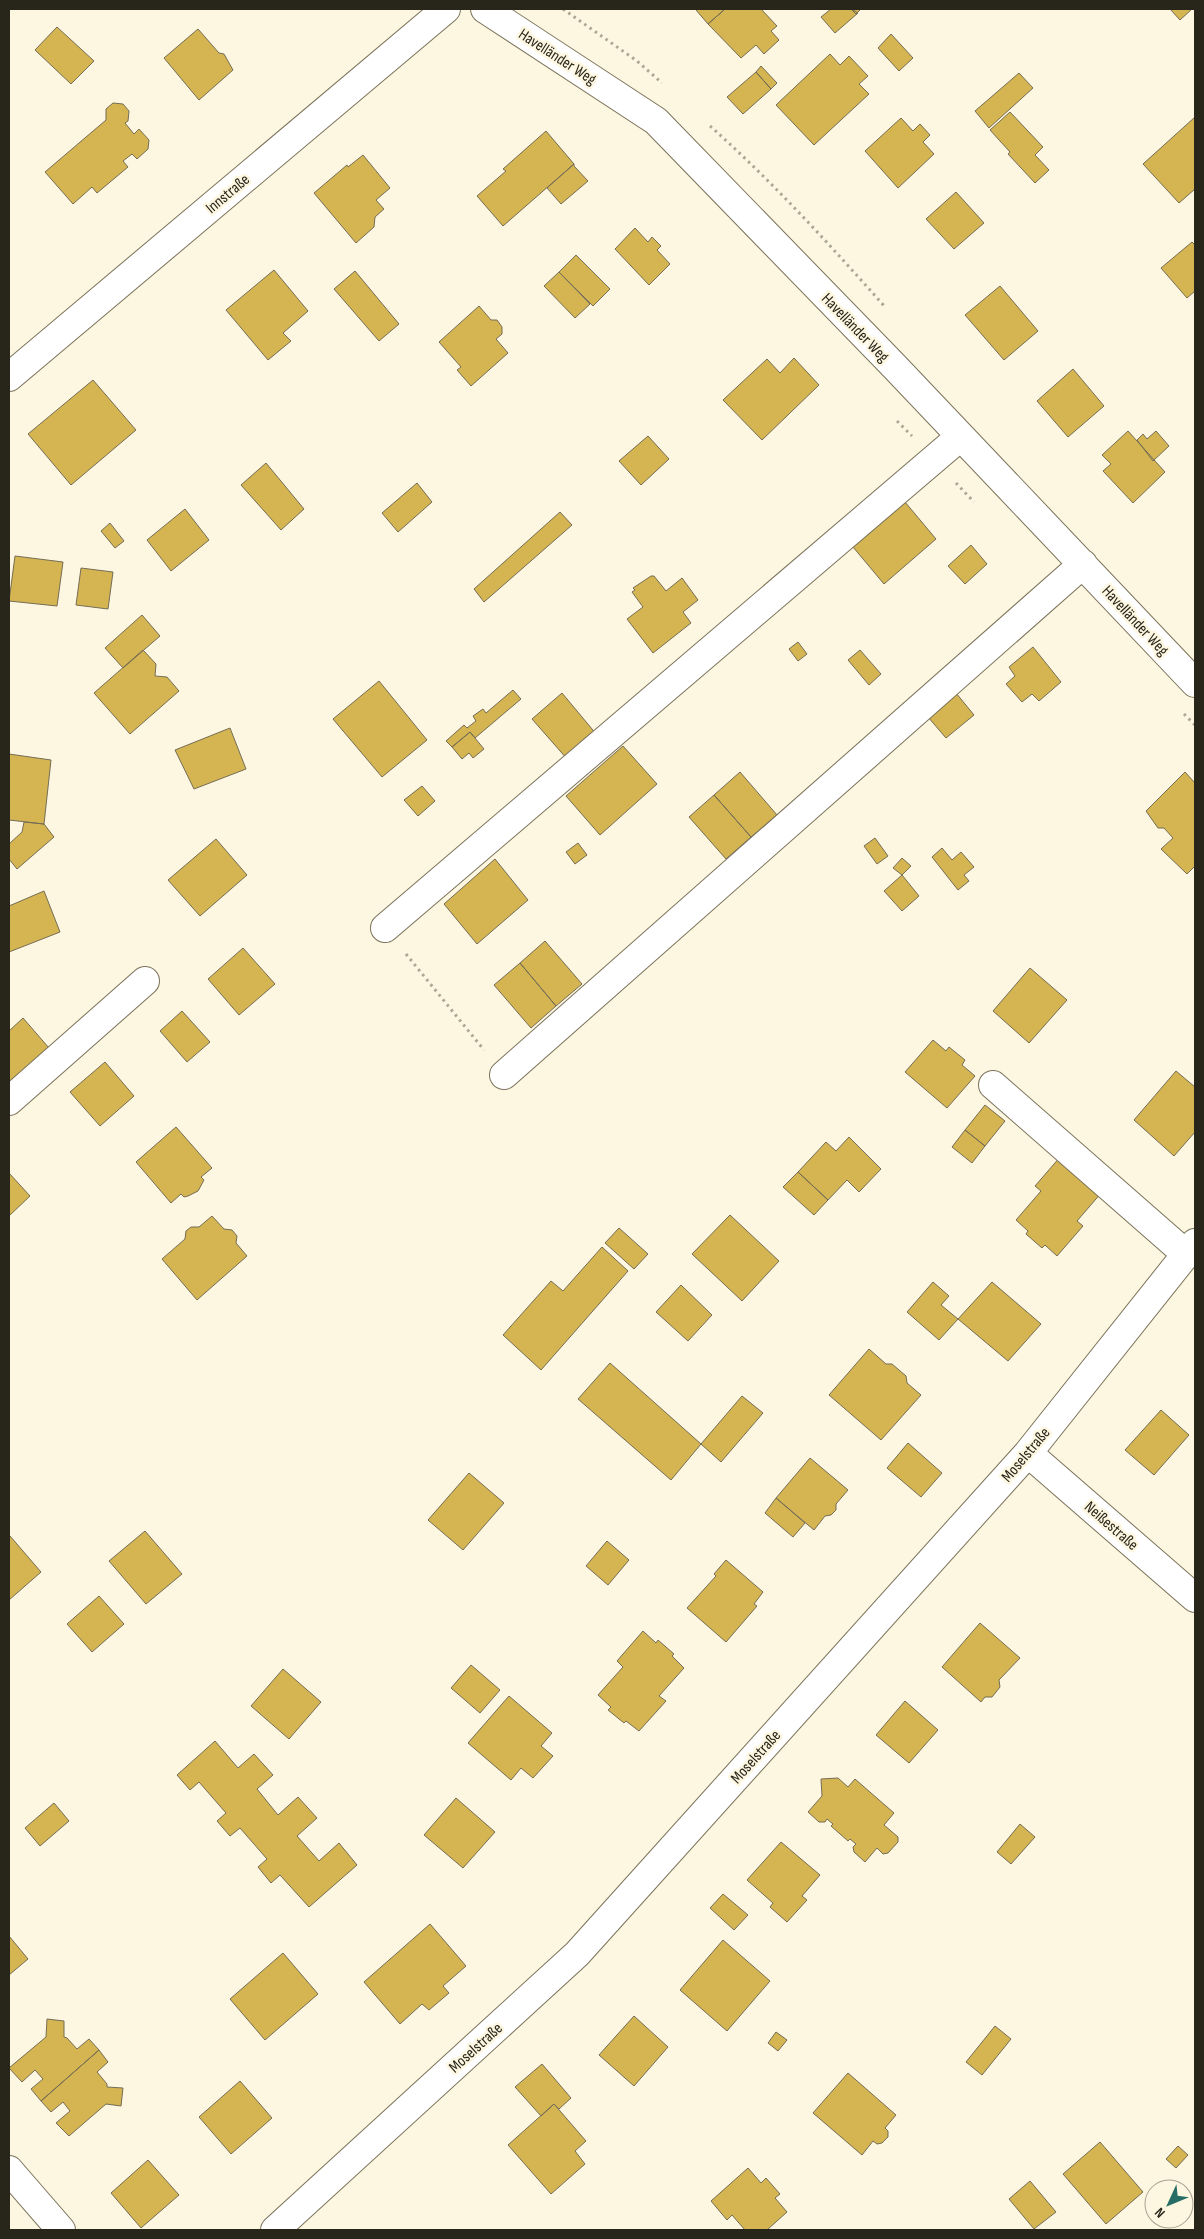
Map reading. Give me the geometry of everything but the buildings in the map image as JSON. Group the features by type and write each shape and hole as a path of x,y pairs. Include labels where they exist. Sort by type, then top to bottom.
{"street":[{"name":"Innstraße","path":"9,377 446,9"},
{"name":"Havelländer Weg","path":"485,9 656,121 895,367 1195,683"},
{"path":"385,928 960,437"},
{"path":"504,1075 1083,564"},
{"path":"9,1101 145,981"},
{"path":"993,1085 1190,1248"},
{"name":"Moselstraße","path":"275,2230 577,1954 1028,1453 1190,1248"},
{"name":"Neißestraße","path":"1028,1453 1195,1598"},
{"path":"9,2170 61,2230"}],"path":[{"path":"894,417 981,509"},
{"path":"385,928 504,1075"}]}
